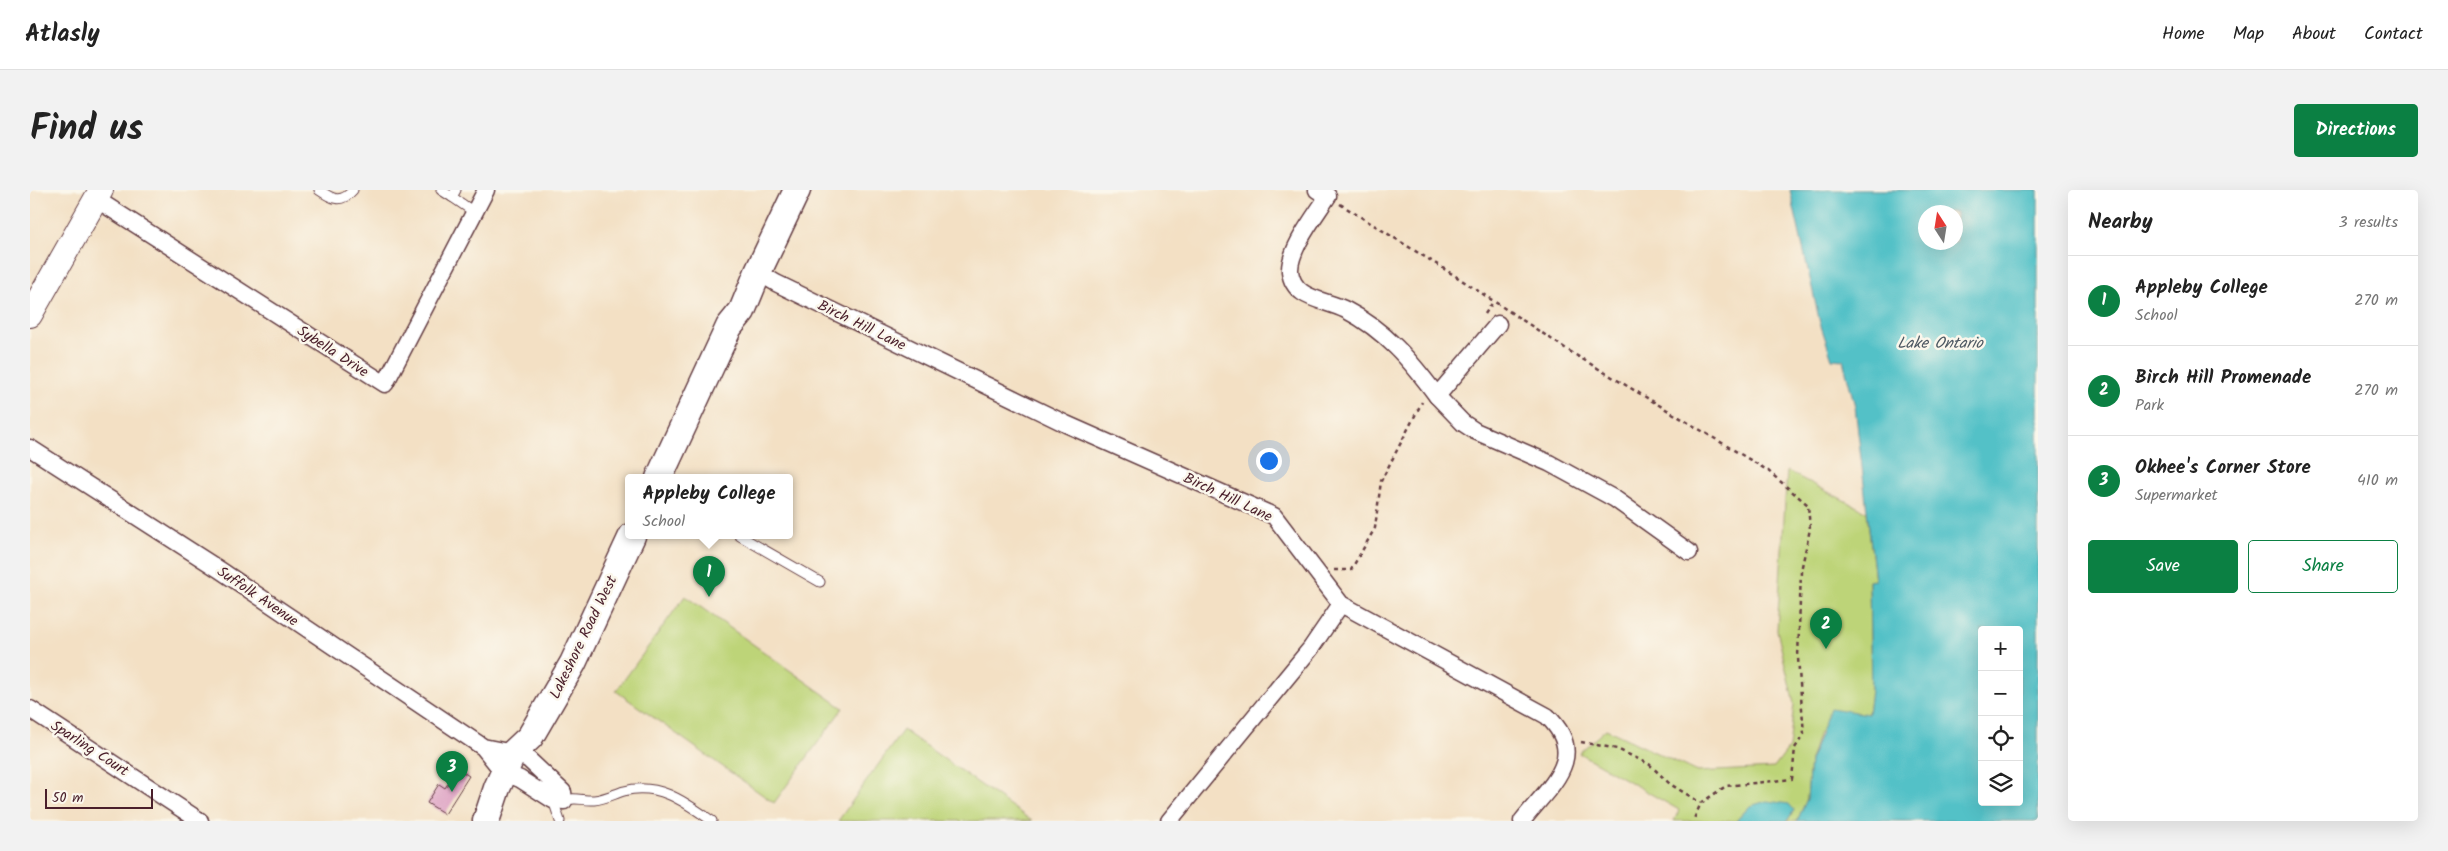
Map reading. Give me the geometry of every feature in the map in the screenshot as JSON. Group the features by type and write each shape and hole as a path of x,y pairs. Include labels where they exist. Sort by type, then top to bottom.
{"main road":[{"path":"661,474 729,327 742,311 758,272 797,190"},
{"path":"30,315 99,195"},
{"name":"Lakeshore Road West","path":"486,821 573,663 631,539"},
{"name":"Lakeshore Road West","path":"500,821 519,760"}],"street":[{"name":"Sybella Drive","path":"99,195 385,384 486,190"},
{"path":"1322,193 1291,258 1293,281 1299,292 1338,306 1380,330 1463,423 1475,431 1549,462 1615,499 1689,552"},
{"name":"Birch Hill Lane","path":"758,272 776,283 1066,424 1274,516 1341,604 1547,716 1560,729 1566,743 1566,762 1522,821"},
{"path":"1434,391 1490,320"},
{"name":"Suffolk Avenue","path":"30,448 220,570 483,747 519,760 558,800"},
{"path":"1169,821 1311,648 1341,604"},
{"name":"Sparling Court","path":"30,709 200,821"}],"lane":[{"path":"318,190 331,199 339,200 346,197 353,190"},
{"path":"441,190 454,193 474,212"},
{"path":"745,539 820,582"},
{"path":"560,821 558,800 575,798 593,800 636,788 652,789 682,800 712,821"}],"path":[{"path":"1322,193 1457,277 1574,354 1767,470 1808,506 1810,529 1801,571 1798,658 1804,734 1795,748 1792,779 1726,786 1701,803 1694,821"},
{"path":"1490,320 1493,302"},
{"path":"1315,570 1350,570 1375,528 1381,480 1434,391"},
{"path":"1582,742 1617,749 1649,764 1670,784 1701,803"}],"green space":[{"path":"1787,471 1867,512 1875,580 1869,581 1871,690 1868,714 1819,732 1810,760 1807,799 1797,821 1787,821 1794,810 1750,806 1736,821 1674,821 1679,810 1579,753 1606,729 1697,772 1774,768 1789,748 1794,704 1777,630"},
{"path":"685,596 843,708 774,803 616,691"},
{"path":"903,730 1032,821 838,821"}],"water":[{"name":"Lake Ontario","path":"1790,190 2038,190 2038,821 1797,821 1807,799 1810,761 1830,708 1868,714 1871,690 1869,581 1875,580 1855,406 1843,360 1832,359 1820,323"},
{"path":"1767,801 1789,804 1794,810 1787,821 1736,821 1750,806"}],"building":[{"path":"458,769 469,776 445,814 427,803 439,784 445,788"}],"place":[{"name":"Appleby College","path":"709,597"},
{"name":"Birch Hill Promenade","path":"1826,649"},
{"name":"Okhee's Corner Store","path":"452,792"}]}
